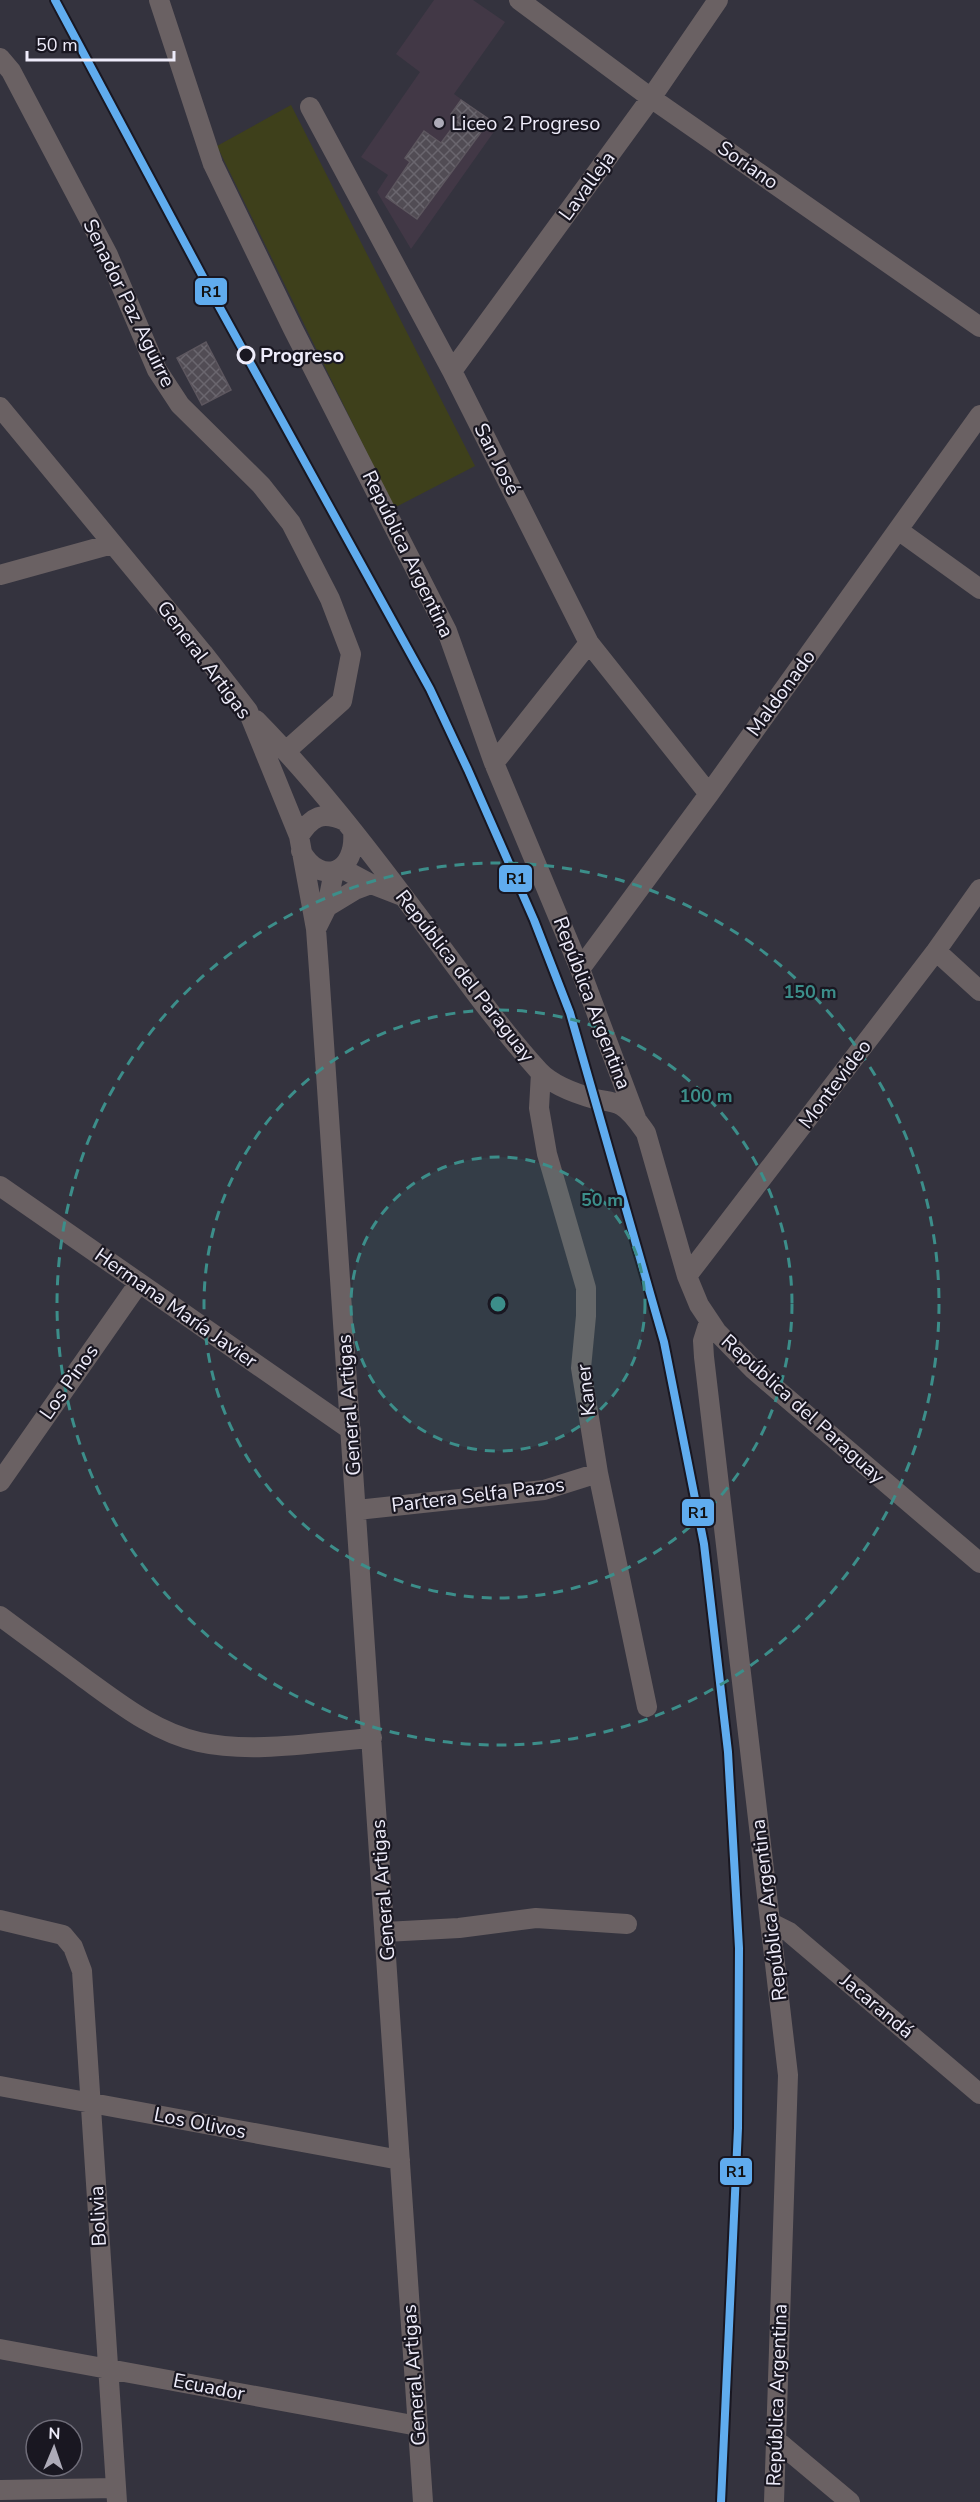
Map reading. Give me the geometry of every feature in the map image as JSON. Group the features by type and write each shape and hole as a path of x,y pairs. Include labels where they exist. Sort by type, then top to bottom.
{"street":[{"name":"República Argentina","path":"159,0 213,164 293,329 447,631 494,763 580,969 636,1118"},
{"name":"Soriano","path":"519,0 651,98 980,327"},
{"name":"Lavalleja","path":"452,370 651,98 718,0"},
{"name":"Senador Paz Aguirre","path":"0,58 11,71 108,255 157,370 180,405 261,486 291,523 330,599 351,654 342,701 286,751"},
{"name":"San José","path":"310,107 452,370 589,643 709,794"},
{"name":"Maldonado","path":"580,969 709,794 980,415"},
{"name":"General Artigas","path":"3,416 112,544 248,711 299,843 315,929 357,1510 423,2502"},
{"path":"898,530 980,589"},
{"path":"0,575 112,544"},
{"path":"494,763 589,643"},
{"name":"República del Paraguay","path":"248,711 286,751 349,826 486,1010 541,1073 558,1084 622,1106 636,1118 646,1132 687,1276 710,1322 754,1370 980,1563"},
{"path":"315,929 327,908 338,870 351,857 354,846 349,826 332,815 318,816 306,825 299,843 307,862 320,870 338,870 404,897"},
{"path":"327,908 355,890 371,884"},
{"name":"Montevideo","path":"687,1276 936,951 980,890"},
{"path":"936,951 980,991"},
{"name":"Kaner","path":"541,1073 538,1108 547,1154 586,1288 581,1368 598,1473 647,1707"},
{"name":"Hermana María Javier","path":"0,1186 351,1430"},
{"name":"Los Pinos","path":"0,1482 139,1283"},
{"name":"República Argentina","path":"710,1322 703,1341 704,1357 788,2075 774,2502"},
{"name":"Partera Selfa Pazos","path":"357,1510 544,1490 598,1473"},
{"path":"0,1616 136,1715 170,1732 199,1742 230,1746 272,1746 372,1738"},
{"path":"385,1932 459,1928 536,1918 627,1924"},
{"name":"Bolivia","path":"0,1920 63,1935 73,1947 82,1971 116,2495"},
{"name":"Jacarandá","path":"771,1923 789,1932 980,2094"},
{"name":"Los Olivos","path":"0,2086 400,2160"},
{"name":"Ecuador","path":"0,2349 418,2426"},
{"path":"776,2440 850,2502"},
{"path":"0,2490 116,2495"}],"shaded area":[{"name":"Liceo 2 Progreso","path":"434,0 473,0 505,22 454,94 498,126 411,249 377,192 388,175 361,157 420,72 396,54"}],"green space":[{"path":"291,105 475,466 394,508 217,146"}],"building":[{"path":"461,100 490,120 417,219 386,197 410,162 405,158 424,131 441,143 459,119 451,114"},
{"path":"206,342 231,390 202,405 177,358"}],"transit line":[{"name":"R1","path":"55,0 210,290 430,689 468,770 534,920 570,1013 664,1342 704,1544 728,1752 739,1948 738,2128 721,2502"}],"place":[{"name":"Liceo 2 Progreso","path":"439,123"},
{"name":"Progreso","path":"246,355"}]}
